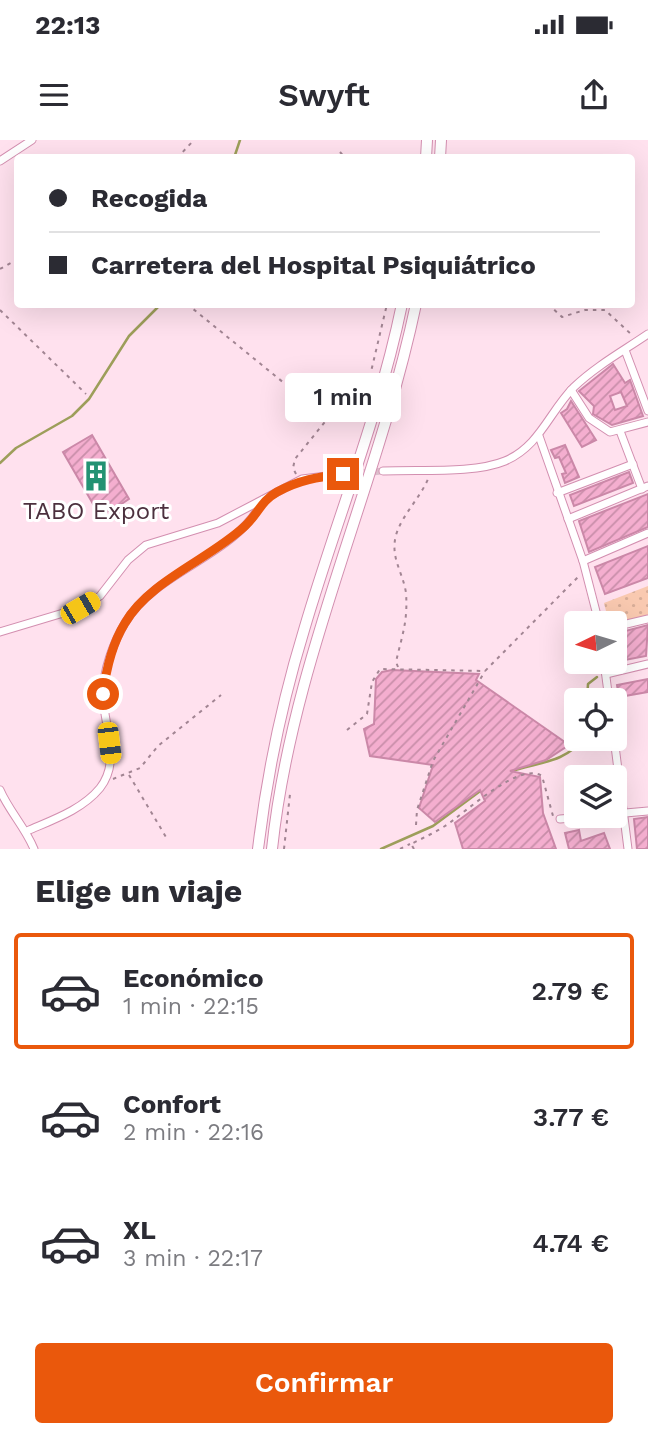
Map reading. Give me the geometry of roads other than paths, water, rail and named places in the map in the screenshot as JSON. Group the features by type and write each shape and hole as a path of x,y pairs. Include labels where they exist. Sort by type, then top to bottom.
{"highway":[{"path":"258,849 271,760 292,671 364,448 401,308"},
{"path":"271,849 297,702 384,429 415,308"}],"street":[{"path":"0,161 32,140"},
{"path":"383,471 493,465 522,451 539,436 571,390 591,372 648,334"},
{"path":"625,350 648,411"},
{"path":"571,390 589,418 610,432 648,422"},
{"path":"568,519 645,487 621,431"},
{"path":"539,436 583,561 595,611"},
{"path":"557,493 633,464"},
{"path":"0,632 80,608 100,596 128,560 146,545 218,523 302,479 343,474"},
{"path":"27,831 65,814 88,798 103,782 111,761 104,715 105,673 125,621 144,599 236,534 256,515 263,500"},
{"path":"583,561 648,533"},
{"path":"627,623 648,619"},
{"path":"627,669 648,664"},
{"path":"606,674 608,688"},
{"path":"0,790 5,802 27,831 34,849"},
{"path":"627,813 648,811"},
{"path":"560,819 564,819"},
{"path":"626,828 628,849"}],"waterway":[{"path":"235,154 240,140"},
{"path":"0,463 16,448 72,416 89,399 129,336 157,308"},
{"path":"588,688 588,684 597,677"},
{"path":"509,772 559,758 571,751"},
{"path":"381,849 433,826 483,789"}],"tunnel":[{"path":"343,474 383,471"}],"place":[{"name":"TABO Export","path":"96,476"}]}
